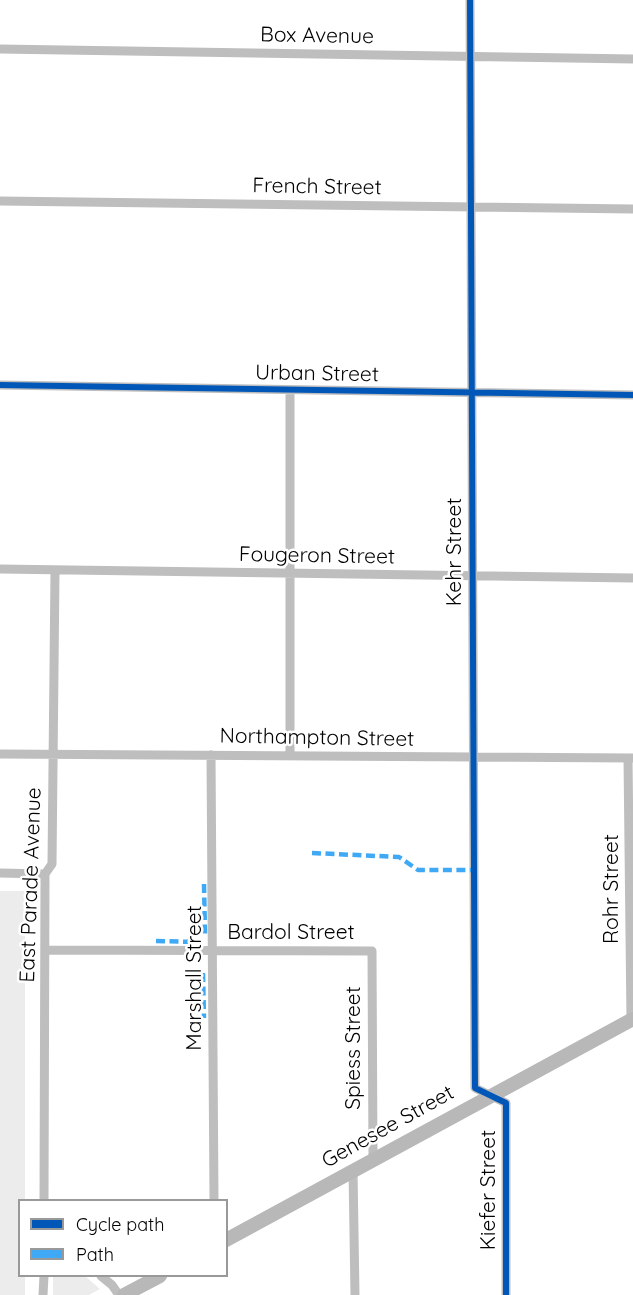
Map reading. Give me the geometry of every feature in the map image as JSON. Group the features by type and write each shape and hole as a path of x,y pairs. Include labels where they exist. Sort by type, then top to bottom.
{"main road":[{"name":"Genesee Street","path":"228,1239 632,1019"},
{"path":"124,1295 156,1277"}],"street":[{"name":"Kehr Street","path":"470,0 475,1088 489,1095"},
{"name":"Box Avenue","path":"0,49 633,59"},
{"name":"French Street","path":"0,201 633,209"},
{"name":"Urban Street","path":"0,385 633,395"},
{"path":"290,390 290,756"},
{"name":"Fougeron Street","path":"0,569 633,578"},
{"name":"East Parade Avenue","path":"44,1199 45,874 52,864 55,571"},
{"name":"Northampton Street","path":"0,754 631,758"},
{"name":"Marshall Street","path":"211,755 214,1199"},
{"name":"Rohr Street","path":"631,758 632,1019"},
{"path":"0,873 45,874"},
{"name":"Bardol Street","path":"45,950 372,951 372,972"},
{"name":"Spiess Street","path":"372,972 373,1160"},
{"name":"Kiefer Street","path":"489,1095 506,1103 506,1295"},
{"path":"353,1170 354,1295"},
{"path":"44,1277 44,1295"},
{"path":"103,1277 119,1295"}],"shaded area":[{"path":"0,891 25,891 25,1199 18,1199 18,1277 25,1277 25,1295 0,1295"},
{"path":"53,1277 86,1277 100,1289 89,1295 53,1295"}],"marked path":[{"path":"312,853 399,857 418,870 474,870"},
{"path":"204,884 205,934"},
{"path":"156,941 198,942"},
{"path":"203,973 204,1018"}],"cycle path":[{"path":"470,0 475,1088 506,1103 506,1295"},
{"path":"0,385 633,395"}]}
